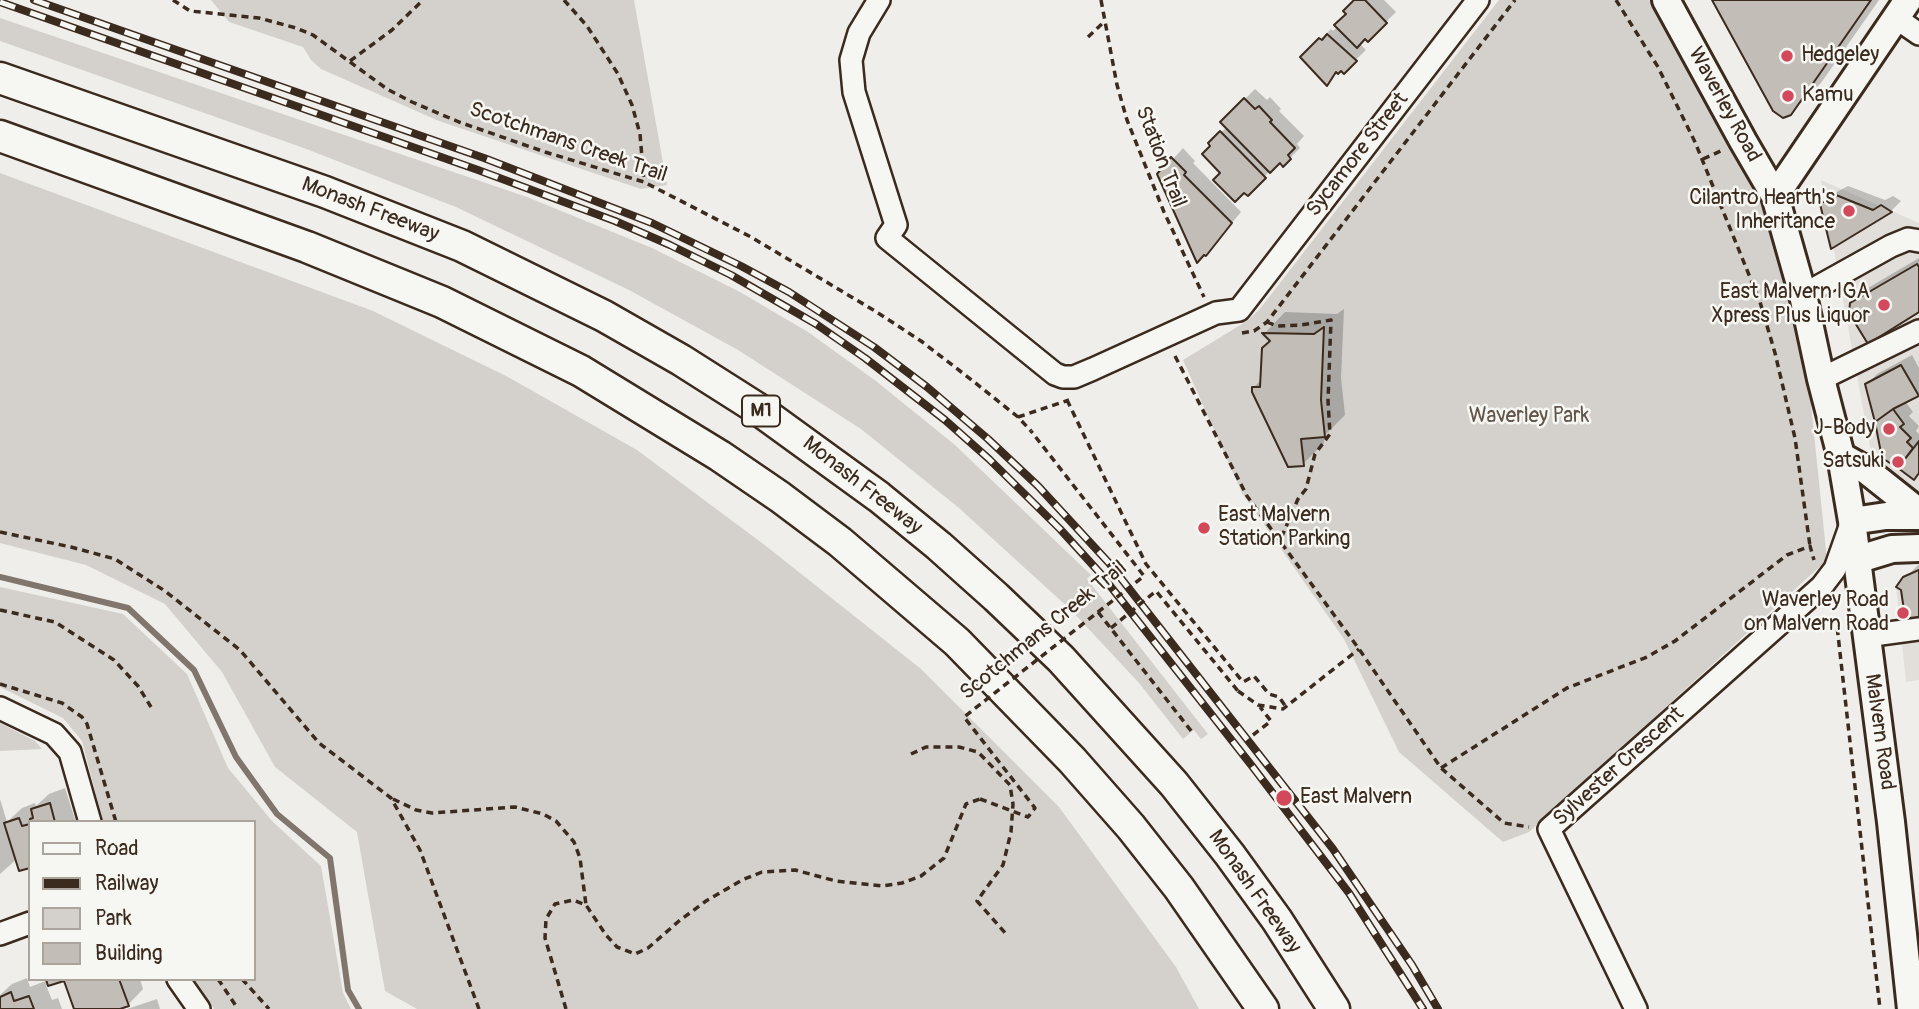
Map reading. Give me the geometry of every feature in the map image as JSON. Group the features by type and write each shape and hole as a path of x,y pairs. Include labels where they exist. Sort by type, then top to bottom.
{"highway":[{"name":"Monash Freeway","path":"0,78 325,192 462,246 604,316 681,360 775,420 939,546 1060,659 1174,784 1230,855 1277,920 1334,1009"},
{"path":"0,136 295,242 442,302 581,371 699,443 780,497 840,542 957,642 1072,760 1131,827 1179,888 1263,1009"}],"main road":[{"name":"Waverley Road","path":"1667,0 1775,196 1803,295 1841,456"},
{"path":"1775,196 1902,9"},
{"path":"1841,456 1867,470 1919,514"},
{"name":"Malvern Road","path":"1841,456 1852,521 1835,566 1866,636 1891,822 1911,1009"},
{"path":"1852,521 1919,514"},
{"path":"1835,566 1892,549 1919,548"}],"street":[{"path":"879,0 859,33 851,60 853,92 896,226 887,238 1045,366 1063,377 1074,377 1216,313"},
{"name":"Sycamore Street","path":"1216,313 1239,310 1478,0"},
{"path":"1902,9 1919,34"},
{"path":"1803,295 1891,246 1908,239 1919,241"},
{"path":"1821,379 1919,331"},
{"name":"Sylvester Crescent","path":"1636,1009 1549,829 1822,586 1835,566"},
{"path":"1866,636 1919,629"},
{"path":"0,708 54,734 71,752 89,820"},
{"path":"0,934 28,924"},
{"path":"178,981 199,1009"}],"path":[{"name":"Scotchmans Creek Trail","path":"173,0 190,11 259,18 296,28 313,36 387,89 459,122 644,182 751,237 921,341 1018,417 1144,576 1099,614 964,717 1035,808 1028,817 979,799 965,804 944,858 921,876 902,883 882,886 860,884 836,881 795,870 762,872 706,901 644,951 635,954 617,947 586,905"},
{"path":"350,61 392,30 423,0"},
{"path":"564,0 587,26 632,105 640,134 644,182"},
{"name":"Station Trail","path":"1101,0 1127,120 1181,252 1206,301 1209,300 1216,313"},
{"path":"1231,331 1254,331 1266,322 1515,0"},
{"path":"1616,0 1658,67 1695,142 1760,302 1795,438 1810,546 1835,566"},
{"path":"1088,37 1104,22"},
{"path":"1266,322 1277,326 1331,320 1328,401 1330,434 1315,454 1306,489 1298,499 1279,543"},
{"path":"1175,354 1247,496 1359,649 1441,768 1504,823 1549,829"},
{"path":"1018,417 1076,397"},
{"path":"1067,400 1146,564 1242,682 1254,676 1269,694 1279,697 1286,707"},
{"path":"0,532 107,557 134,570 165,591 240,650 319,743 391,798 416,810 432,813 497,807 530,809 555,821 574,842 580,858 586,905 573,900 555,904 548,912 544,927 566,1009"},
{"path":"1441,768 1567,688 1624,667 1675,641 1781,559 1810,546"},
{"path":"1111,628 1156,591 1238,691 1258,705 1272,721 1253,735"},
{"path":"0,610 55,622 114,660 138,686 151,707"},
{"path":"1099,614 1192,732"},
{"path":"1833,617 1837,626 1880,1009"},
{"path":"1258,705 1283,709 1359,649"},
{"path":"911,754 926,747 959,747 978,752 1010,785 1013,804 1011,832 1003,866 977,901 1007,935"},
{"path":"391,798 420,850 479,1009"},
{"path":"219,981 238,1009"},
{"path":"244,981 269,1009"}],"shaded area":[{"path":"1821,180 1919,223 1919,494 1873,463"},
{"path":"1919,570 1919,680 1906,682 1896,587 1903,577"}],"green space":[{"path":"211,0 634,0 667,185 641,189 439,121 321,69 303,47 229,22"},
{"name":"Waverley Park","path":"1499,0 1654,0 1733,151 1764,203 1809,385 1827,560 1529,832 1503,842 1399,752 1344,639 1242,493 1183,360 1247,321 1259,310"},
{"path":"0,18 527,197 652,248 740,292 808,332 876,381 955,445 1091,575 1087,579 1208,734 1201,739 1194,730 1183,739 1139,683 1071,610 959,508 861,429 738,350 629,290 456,207 301,147 0,41"},
{"path":"0,173 373,311 508,377 637,450 766,546 921,669 1059,807 1176,967 1199,1009 417,1009 385,991 357,832 275,767 222,672 165,604 86,565 0,543"},
{"path":"0,587 123,614 187,674 228,768 272,821 321,866 343,993 351,1009 214,1009 193,981 256,981 256,820 102,820 82,741 63,718 0,687"},
{"path":"0,723 35,741 42,749 0,751"}],"building":[{"path":"1354,0 1365,0 1387,23 1368,42 1365,39 1357,48 1334,25 1346,14 1343,11"},
{"name":"Hedgeley","path":"1712,0 1871,0 1791,115 1783,118 1773,111"},
{"path":"1327,34 1357,61 1344,74 1341,71 1338,74 1336,72 1327,86 1300,57 1319,38 1322,40"},
{"path":"1244,98 1255,109 1259,106 1295,148 1288,155 1291,159 1283,167 1280,163 1270,173 1220,122"},
{"path":"1220,131 1266,178 1248,196 1244,193 1235,202 1213,180 1220,173 1202,154"},
{"path":"1171,157 1186,172 1184,175 1232,223 1206,256 1197,263 1157,174"},
{"path":"1836,195 1873,210 1881,205 1892,212 1831,249 1820,204"},
{"name":"East Malvern IGA Xpress Plus Liquor","path":"1917,264 1919,312 1868,344 1849,313 1850,303"},
{"path":"1324,327 1321,400 1325,437 1301,439 1304,466 1288,467 1252,392 1252,387 1260,387 1262,348 1270,341 1262,333 1314,334"},
{"path":"1901,365 1919,396 1875,422 1865,384"},
{"path":"1893,409 1904,424 1900,427 1911,438 1907,442 1913,448 1898,468 1882,458 1875,422"},
{"path":"1919,441 1919,473 1914,480 1898,468"},
{"path":"1919,570 1919,622 1906,624 1901,590 1896,587 1903,577"},
{"path":"50,803 54,820 30,820 33,818 31,809"},
{"path":"19,818 22,826 28,824 28,869 19,871 4,823"},
{"path":"47,981 64,981 48,986"},
{"path":"64,981 120,981 129,1006 120,1009 74,1009"},
{"path":"11,992 14,1001 29,996 34,1009 0,1009 0,997"}],"waterway":[{"path":"0,577 128,608 194,670 236,757 277,814 330,858 348,990 359,1009"}],"railway":[{"path":"34,0 484,158 652,223 789,292 874,347 927,387 988,439 1038,486 1109,563 1333,849 1412,965 1438,1009"},
{"path":"0,2 615,221 731,275 816,324 865,358 945,420 989,459 1100,573 1349,893 1423,1009"}],"place":[{"name":"Hedgeley","path":"1787,56"},
{"name":"Kamu","path":"1788,96"},
{"name":"Cilantro Hearth's Inheritance","path":"1849,211"},
{"name":"East Malvern IGA Xpress Plus Liquor","path":"1884,305"},
{"name":"J-Body","path":"1889,429"},
{"name":"Satsuki","path":"1898,462"},
{"name":"East Malvern Station Parking","path":"1204,528"},
{"name":"Waverley Road on Malvern Road","path":"1903,613"},
{"name":"East Malvern","path":"1284,798"}]}
